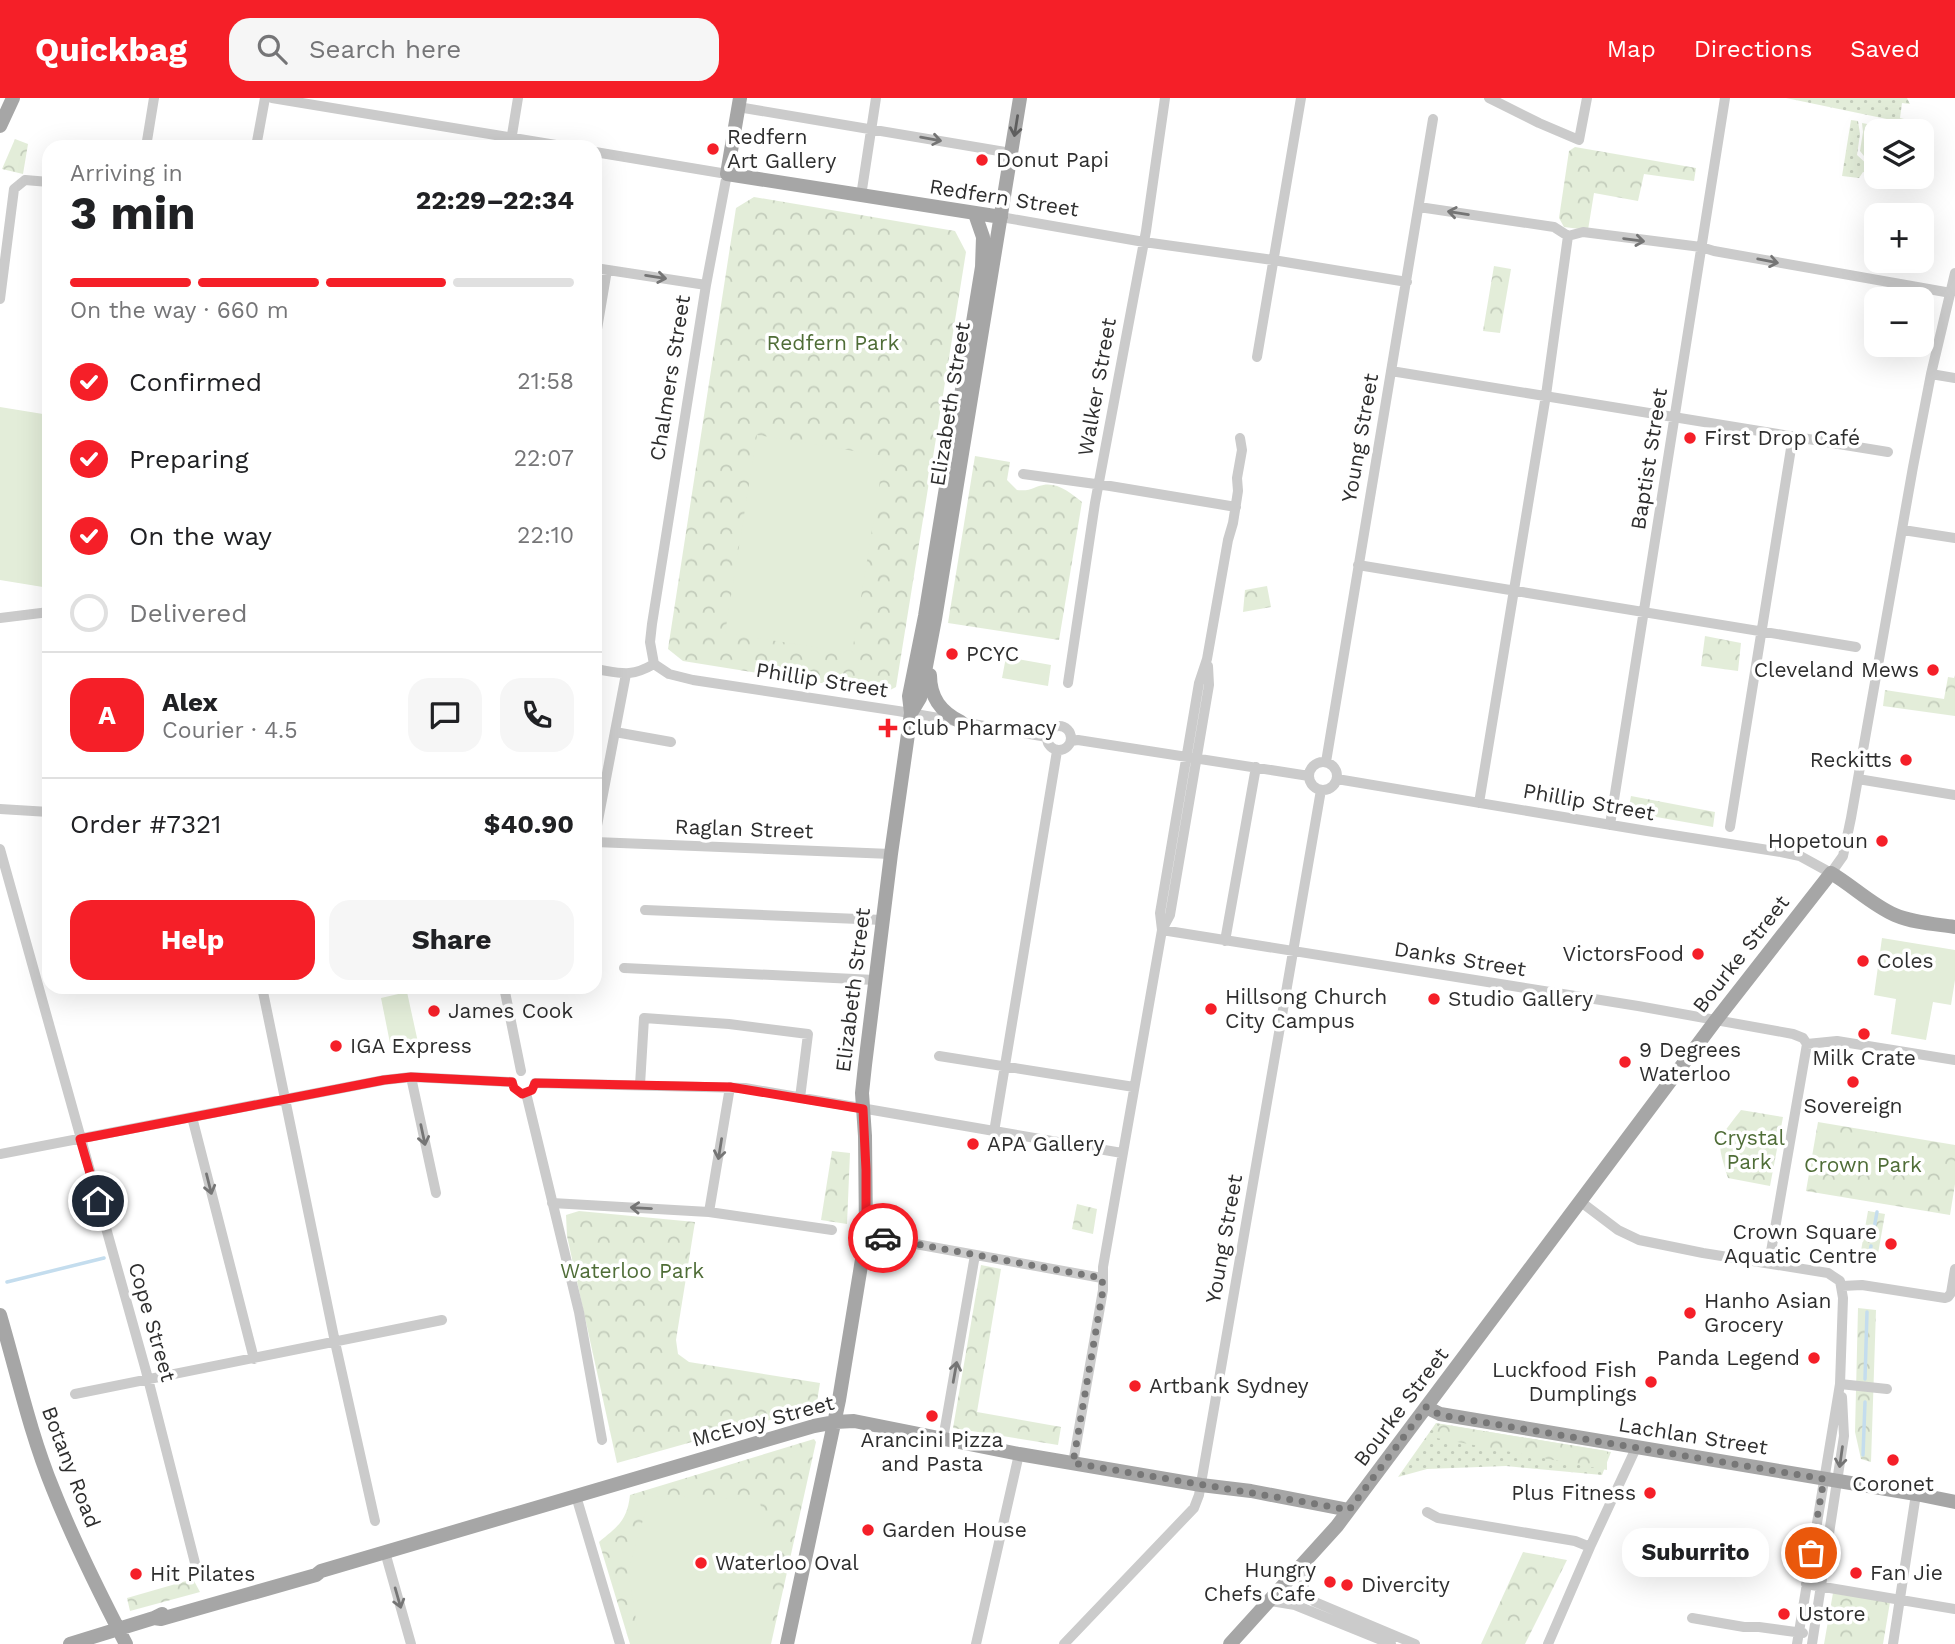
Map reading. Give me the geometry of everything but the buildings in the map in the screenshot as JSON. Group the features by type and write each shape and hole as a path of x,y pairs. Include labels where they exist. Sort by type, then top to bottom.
{"main road":[{"path":"0,127 13,98"},
{"name":"Elizabeth Street","path":"911,713 920,698 928,657 1020,98"},
{"name":"Chalmers Street","path":"727,174 739,102"},
{"name":"Redfern Street","path":"727,174 1001,217"},
{"name":"Elizabeth Street","path":"787,1644 835,1422 866,1235 862,1088 911,713 909,695 925,616 982,267 983,237 975,214"},
{"path":"928,657 933,697 943,711 961,722"},
{"path":"1830,873 1894,914 1912,920 1955,927"},
{"name":"Bourke Street","path":"1230,1644 1301,1568 1349,1510 1716,1020 1830,873"},
{"name":"Botany Road","path":"0,1315 34,1435 53,1490 119,1637 126,1644"},
{"name":"Lachlan Street","path":"1426,1407 1440,1415 1955,1502"},
{"name":"McEvoy Street","path":"70,1644 119,1637 160,1615 835,1422 854,1421 1019,1454 1251,1491 1349,1510"}],"street":[{"path":"147,140 154,98"},
{"path":"257,140 265,98"},
{"path":"272,98 500,140"},
{"path":"511,140 518,98"},
{"path":"861,196 876,98"},
{"name":"Walker Street","path":"1068,683 1165,98"},
{"path":"1256,357 1301,98"},
{"path":"1489,98 1578,140 1587,98"},
{"name":"Baptist Street","path":"1610,825 1725,98"},
{"path":"739,102 871,129 1011,153"},
{"name":"Young Street","path":"1326,762 1433,119"},
{"name":"Redfern Street","path":"602,153 727,174"},
{"name":"Chalmers Street","path":"654,664 650,642 652,624 706,285 727,174"},
{"path":"0,299 14,189 25,180 42,181"},
{"path":"1419,207 1554,227 1568,236 1583,232 1701,247 1836,274 1951,293"},
{"name":"Redfern Street","path":"1001,217 1143,242 1407,282"},
{"path":"1479,803 1546,395 1568,236"},
{"path":"602,269 706,285"},
{"name":"Bourke Street","path":"1830,873 1843,856 1931,374 1955,273"},
{"path":"1391,371 1888,452"},
{"path":"1931,374 1955,378"},
{"path":"1730,827 1793,436"},
{"path":"1073,1463 1103,1290 1102,1267 1122,1153 1162,930 1170,915 1199,683 1207,659 1236,507 1242,450 1240,438"},
{"path":"1023,474 1236,507"},
{"path":"1903,530 1955,538"},
{"path":"1358,565 1856,648"},
{"path":"0,618 42,613"},
{"path":"602,670 634,674 654,664"},
{"name":"Phillip Street","path":"654,664 668,674 682,677 1047,737 1053,728 1060,726 1068,729 1071,741 1309,776"},
{"path":"602,800 626,674"},
{"path":"615,732 671,742"},
{"path":"1047,737 1048,744 1057,751"},
{"path":"1057,751 1068,747 1071,741"},
{"path":"994,1132 1057,751"},
{"path":"1326,762 1334,766 1337,779 1333,786 1321,790 1311,784 1309,776 1313,767 1326,762"},
{"path":"1225,941 1255,767"},
{"name":"Phillip Street","path":"1337,779 1792,854 1830,873"},
{"path":"1858,779 1955,795"},
{"name":"Young Street","path":"1064,1644 1194,1508 1199,1495 1321,790"},
{"path":"0,809 42,812"},
{"name":"Raglan Street","path":"602,842 891,855"},
{"name":"Cope Street","path":"0,849 148,1380 195,1563"},
{"path":"645,910 883,920"},
{"name":"Danks Street","path":"1162,930 1716,1020 1793,1034 1803,1038 1807,1044 1837,1041 1955,1060"},
{"path":"624,968 875,980"},
{"path":"263,994 375,1521"},
{"path":"505,994 521,1071"},
{"path":"640,1086 644,1018 729,1024 808,1034 800,1098"},
{"path":"1769,1263 1807,1044"},
{"path":"939,1056 1134,1087"},
{"path":"521,1071 531,1073 535,1083 532,1090 526,1093 516,1091 512,1082 515,1075 521,1071"},
{"path":"0,1154 384,1080 411,1077 512,1082"},
{"path":"411,1077 436,1193"},
{"path":"535,1083 730,1087 1122,1153"},
{"path":"709,1212 730,1087"},
{"path":"526,1093 579,1312 602,1440"},
{"path":"192,1117 254,1359"},
{"path":"1581,1202 1618,1230 1639,1240 1828,1273 1836,1277 1842,1286 1840,1384 1821,1586 1813,1639 1798,1638 1759,1627 1692,1618"},
{"path":"552,1203 709,1212 832,1230"},
{"path":"866,1235 1102,1278"},
{"path":"943,1440 975,1255"},
{"path":"1842,1286 1862,1285 1948,1297 1955,1269"},
{"path":"75,1394 442,1320"},
{"path":"1840,1384 1887,1389"},
{"path":"1548,1644 1636,1448"},
{"path":"976,1644 1019,1454"},
{"path":"1798,1638 1806,1584 1831,1480"},
{"path":"1893,1644 1916,1494"},
{"path":"576,1496 620,1644"},
{"path":"1427,1512 1438,1518 1575,1541 1590,1547"},
{"path":"385,1552 411,1644"},
{"path":"1301,1568 1305,1594 1315,1602 1415,1644"},
{"path":"1806,1584 1955,1609"},
{"path":"1271,1601 1295,1605 1391,1644"}],"green space":[{"path":"1786,98 1907,98 1910,104 1902,103 1900,118 1904,119 1887,119"},
{"path":"1851,120 1858,121 1860,134 1857,155 1864,161 1864,172 1859,178 1842,176"},
{"path":"1862,123 1864,123 1864,156 1860,151"},
{"path":"15,139 28,144 23,174 2,169"},
{"path":"1575,147 1696,168 1694,181 1644,174 1638,201 1594,193 1588,230 1564,227 1559,218 1569,151"},
{"name":"Redfern Park","path":"754,197 955,231 966,252 896,687 884,693 683,661 668,649 736,208"},
{"path":"1494,266 1511,269 1500,333 1483,331"},
{"path":"0,407 42,414 42,587 0,580"},
{"path":"757,435 884,456 852,653 725,633"},
{"path":"975,456 1010,462 1007,480 1017,490 1051,485 1067,491 1082,502 1059,640 948,623"},
{"path":"1267,586 1271,607 1243,612 1245,590"},
{"path":"1705,636 1741,643 1738,671 1701,666"},
{"path":"1006,657 1051,665 1048,686 1002,678"},
{"path":"1955,675 1955,716 1883,706 1885,690 1944,699 1948,677 1954,678"},
{"path":"1631,796 1715,812 1713,827 1628,812"},
{"path":"1882,938 1955,950 1955,980 1951,1005 1933,1002 1926,1040 1891,1034 1896,999 1874,995"},
{"path":"407,994 419,1047 392,1053 381,998"},
{"name":"Crystal Park","path":"1741,1110 1783,1117 1770,1186 1728,1178 1721,1155 1721,1141"},
{"name":"Crown Park","path":"1818,1122 1955,1145 1955,1184 1950,1215 1806,1191"},
{"path":"832,1151 850,1153 847,1224 821,1220"},
{"path":"1077,1204 1097,1209 1093,1234 1072,1229"},
{"name":"Waterloo Park","path":"579,1211 695,1222 676,1340 678,1354 689,1362 820,1383 816,1407 617,1463 567,1236 566,1215"},
{"path":"1868,1211 1885,1214 1876,1265 1859,1262"},
{"path":"981,1265 1001,1269 977,1412 1061,1427 1058,1445 953,1428"},
{"path":"1858,1308 1876,1310 1871,1462 1861,1459 1855,1432"},
{"path":"1436,1423 1611,1452 1602,1475 1506,1466 1427,1469 1398,1477"},
{"path":"1440,1424 1607,1451 1607,1470 1431,1437"},
{"name":"Waterloo Oval","path":"814,1439 816,1442 771,1644 630,1644 599,1542 620,1522 627,1511 630,1495"},
{"name":"Waterloo Oval","path":"650,1496 759,1499 773,1555 771,1636 768,1644 640,1644 628,1571"},
{"path":"1523,1552 1567,1560 1525,1644 1481,1644"},
{"path":"193,1579 200,1592 130,1611 127,1598"},
{"path":"1833,1593 1890,1602 1883,1644 1824,1644"}],"waterway":[{"path":"1872,1240 1877,1212"},
{"path":"1868,1262 1871,1246"},
{"path":"7,1282 104,1258"},
{"path":"1865,1379 1867,1312"},
{"path":"1863,1455 1865,1402"}],"way so far":[{"path":"883,1238 1102,1278 1103,1290 1073,1463 1251,1491 1349,1510 1426,1407 1440,1415 1824,1479 1811,1553"}],"place":[{"name":"Redfern Art Gallery","path":"713,149"},
{"name":"Donut Papi","path":"982,160"},
{"name":"First Drop Café","path":"1690,438"},
{"name":"PCYC","path":"952,654"},
{"name":"Cleveland Mews","path":"1933,670"},
{"name":"Club Pharmacy","path":"888,728"},
{"name":"Reckitts","path":"1906,760"},
{"name":"Hopetoun","path":"1882,841"},
{"name":"VictorsFood","path":"1698,954"},
{"name":"Coles","path":"1863,961"},
{"name":"Studio Gallery","path":"1434,999"},
{"name":"Hillsong Church City Campus","path":"1211,1009"},
{"name":"James Cook","path":"434,1011"},
{"name":"Milk Crate","path":"1864,1034"},
{"name":"IGA Express","path":"336,1046"},
{"name":"9 Degrees Waterloo","path":"1625,1062"},
{"name":"Sovereign","path":"1853,1082"},
{"name":"APA Gallery","path":"973,1144"},
{"name":"Crown Square Aquatic Centre","path":"1891,1244"},
{"name":"Hanho Asian Grocery","path":"1690,1313"},
{"name":"Panda Legend","path":"1814,1358"},
{"name":"Luckfood Fish Dumplings","path":"1651,1382"},
{"name":"Artbank Sydney","path":"1135,1386"},
{"name":"Arancini Pizza and Pasta","path":"932,1416"},
{"name":"Coronet","path":"1893,1460"},
{"name":"Plus Fitness","path":"1650,1493"},
{"name":"Garden House","path":"868,1530"},
{"name":"Suburrito","path":"1811,1553"},
{"name":"Waterloo Oval","path":"701,1563"},
{"name":"Fan Jie","path":"1856,1573"},
{"name":"Hit Pilates","path":"136,1574"},
{"name":"Hungry Chefs Cafe","path":"1330,1582"},
{"name":"Divercity","path":"1347,1585"},
{"name":"Ustore","path":"1784,1614"}],"route":[{"path":"98,1201 80,1139 384,1080 411,1077 512,1082 514,1088 522,1094 532,1090 535,1083 730,1087 863,1109 866,1235 883,1238"}]}
